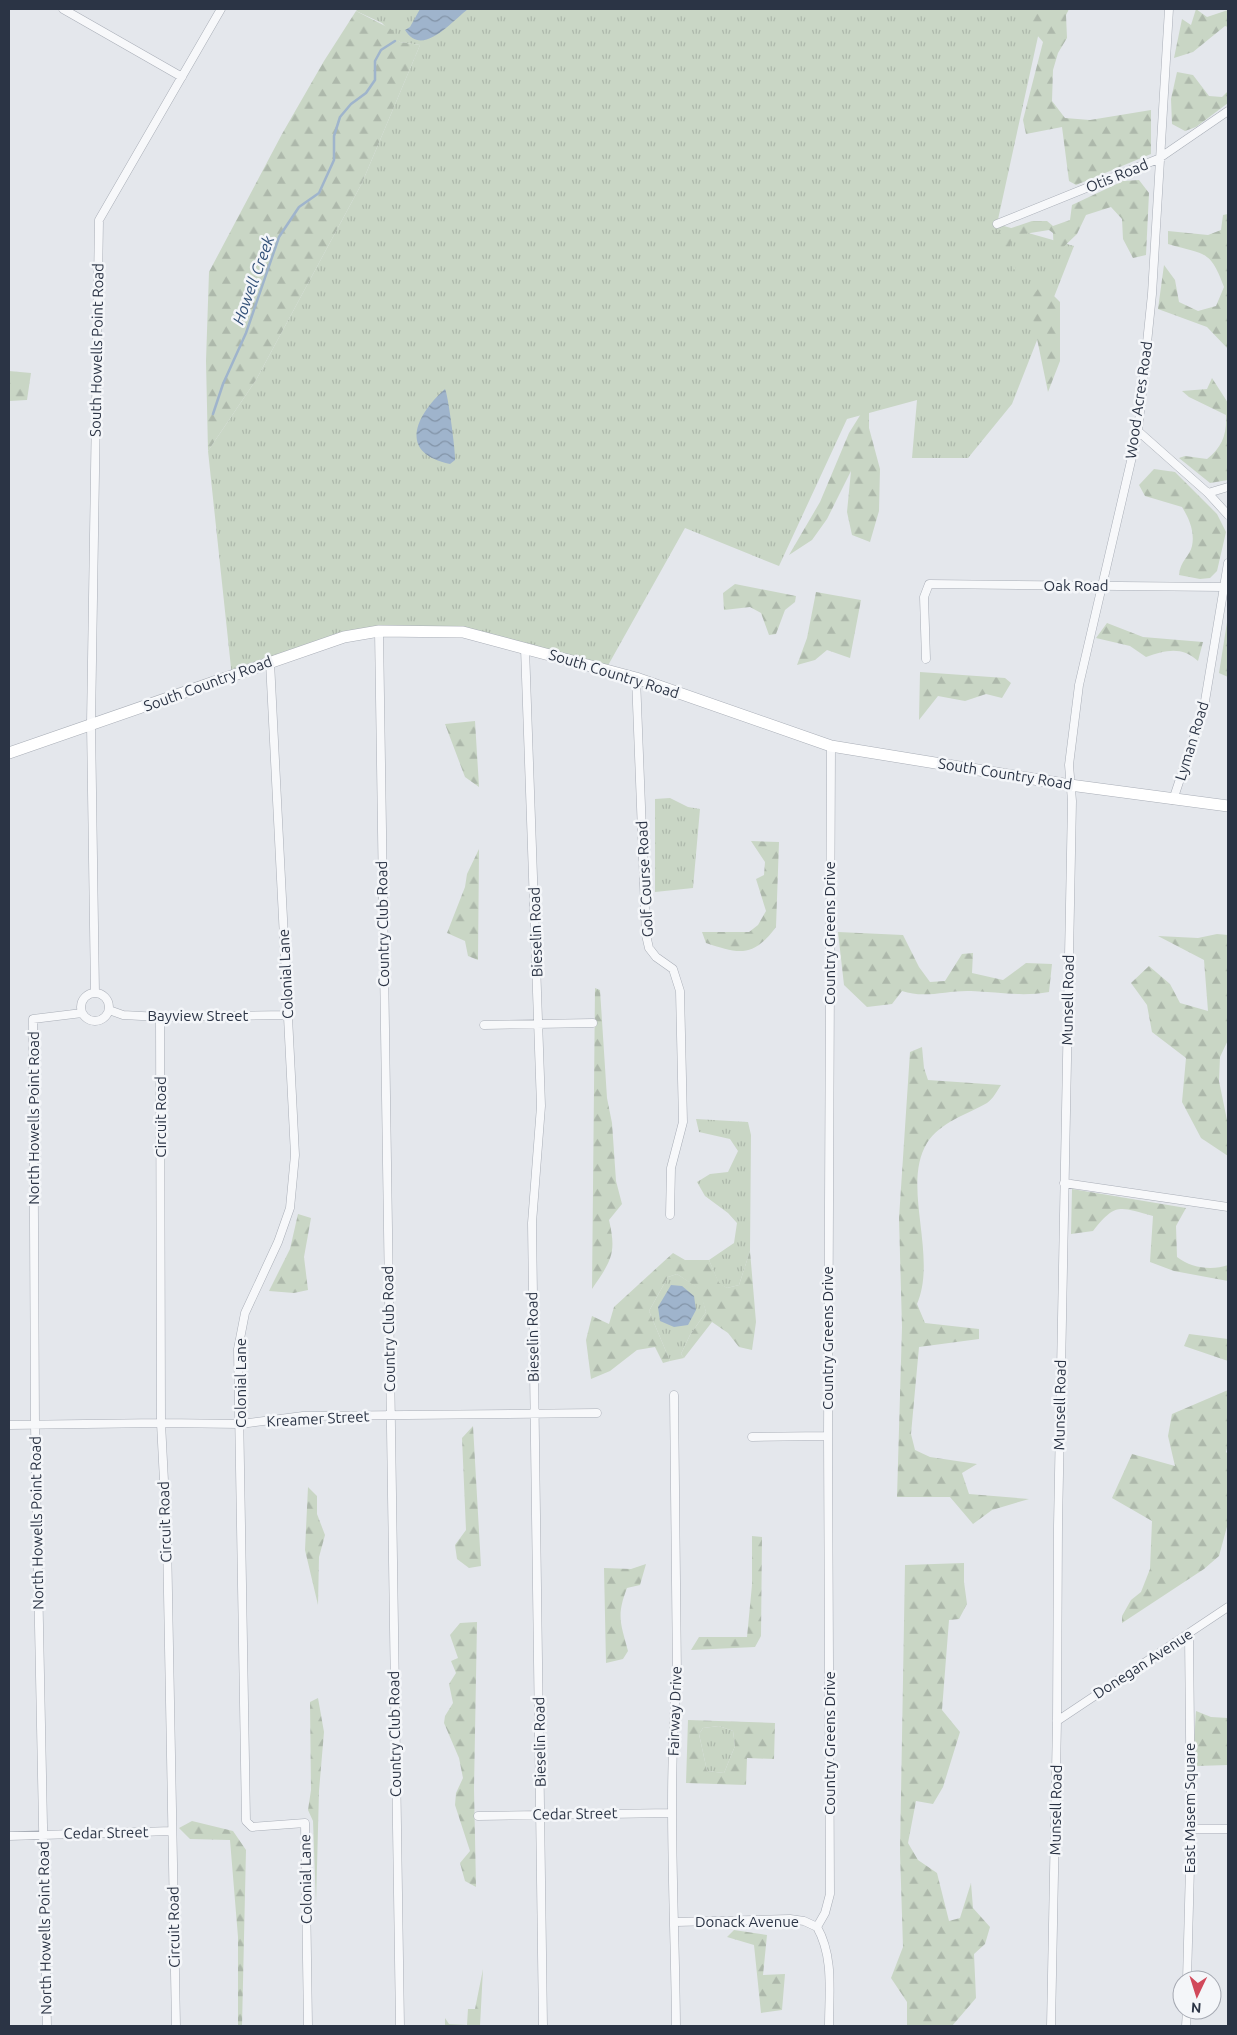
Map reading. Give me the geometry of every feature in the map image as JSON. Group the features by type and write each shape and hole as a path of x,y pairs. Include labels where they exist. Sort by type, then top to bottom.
{"main road":[{"name":"South Country Road","path":"9,753 344,637 379,631 463,632 636,678 831,746 1070,785 1228,806"}],"street":[{"path":"63,9 182,77"},
{"name":"South Howells Point Road","path":"91,724 99,220 221,9"},
{"name":"Wood Acres Road","path":"1070,785 1069,765 1079,685 1138,431 1152,294 1158,159 1167,72 1169,9"},
{"name":"Otis Road","path":"997,224 1158,159 1228,111"},
{"path":"1138,431 1208,493 1228,515"},
{"path":"1208,493 1228,487"},
{"name":"Lyman Road","path":"1173,800 1204,708 1228,563"},
{"name":"Oak Road","path":"926,659 924,596 929,584 1224,587"},
{"name":"Country Club Road","path":"379,631 400,2026"},
{"name":"Bieselin Road","path":"525,648 541,1106 532,1223 543,2026"},
{"name":"Colonial Lane","path":"270,662 295,1155 293,1190 285,1224 245,1313 238,1348 241,1424 246,1821 252,1826 261,1827 305,1824 308,2026"},
{"name":"Golf Course Road","path":"636,678 646,935 649,948 656,957 673,969 680,991 683,1122 671,1168 670,1215"},
{"path":"91,724 96,993"},
{"name":"Country Greens Drive","path":"817,1927 825,1913 830,1894 828,1436 831,746"},
{"name":"Munsell Road","path":"1052,2026 1058,1721 1058,1526 1072,801 1070,785"},
{"path":"96,993 107,999 109,1010 106,1017 98,1021 88,1020 82,1013 83,999 96,993"},
{"name":"Bayview Street","path":"109,1010 123,1015 160,1017 289,1015"},
{"name":"North Howells Point Road","path":"47,2026 35,1425 33,1019 82,1013"},
{"name":"Circuit Road","path":"160,1017 161,1423 166,1539 176,2026"},
{"path":"484,1024 593,1024"},
{"path":"1064,1183 1228,1207"},
{"name":"Fairway Drive","path":"674,1395 677,1675 673,1718 672,1813 676,1922 676,2026"},
{"name":"Kreamer Street","path":"9,1425 241,1424 303,1416 598,1412"},
{"path":"752,1437 828,1436"},
{"name":"Donegan Avenue","path":"1058,1721 1189,1635 1228,1607"},
{"name":"East Masem Square","path":"1187,1970 1190,1829 1189,1635"},
{"name":"Cedar Street","path":"478,1816 672,1813"},
{"path":"1190,1829 1228,1829"},
{"name":"Cedar Street","path":"9,1836 172,1832"},
{"name":"Donack Avenue","path":"676,1922 790,1919 804,1921 817,1927"},
{"path":"817,1927 826,1942 829,1956 829,2026"}],"green space":[{"path":"358,9 1044,9 997,224 1074,246 1012,404 968,458 912,458 917,400 847,419 779,566 685,528 606,669 463,632 379,631 232,677 208,451 256,380 362,183 420,45 400,42 382,23 356,11"},
{"path":"1030,9 1069,9 1066,15 1067,38 1058,53 1053,70 1052,101 1065,118 1090,120 1151,110 1151,154 1076,185 1069,181 1062,127 1026,134 1023,120 1043,42 1031,28"},
{"path":"1196,9 1207,17 1228,10 1228,27 1225,26 1193,52 1174,58 1182,19 1191,25"},
{"path":"356,11 391,29 400,42 420,45 362,183 256,380 208,451 206,361 209,272 282,134 324,61"},
{"path":"1177,72 1193,75 1209,96 1222,97 1228,91 1228,103 1196,127 1185,131 1172,124 1171,99"},
{"path":"1139,180 1149,193 1146,255 1133,258 1123,239 1122,219 1111,207 1086,215 1077,234 1054,256 1053,233 1049,230 1012,236 1010,247 1017,274 994,234 1032,221 1047,221 1053,226 1070,220 1072,205 1123,181"},
{"path":"1228,214 1228,349 1207,327 1158,309 1164,265 1175,280 1179,302 1198,311 1216,306 1224,287 1215,266 1205,255 1168,244 1168,231 1208,235 1221,230 1223,215"},
{"path":"1042,284 1060,302 1060,361 1048,392 1029,300"},
{"path":"9,371 31,373 27,400 9,401"},
{"path":"1212,378 1228,403 1228,480 1210,483 1179,458 1185,456 1207,459 1223,440 1226,429 1226,415 1189,397 1182,391 1207,389"},
{"path":"869,401 869,428 880,469 879,511 870,542 852,535 847,512 851,471 827,519 812,540 789,555 820,502 849,433"},
{"path":"1154,469 1175,472 1217,514 1226,532 1217,571 1210,578 1200,579 1179,575 1181,566 1192,546 1192,530 1182,507 1145,496 1139,485"},
{"path":"735,584 796,596 795,602 785,610 776,634 769,635 761,613 750,607 724,610 723,593"},
{"path":"816,592 861,600 850,658 827,650 815,660 797,665 807,638"},
{"path":"1228,616 1228,677 1219,673"},
{"path":"1107,623 1143,637 1203,642 1198,661 1180,651 1167,651 1146,657 1130,646 1096,638"},
{"path":"920,672 1005,678 1011,683 1002,698 986,694 965,701 938,696 919,720"},
{"path":"475,721 479,787 465,777 445,724"},
{"path":"670,798 688,807 700,809 693,888 655,892 655,799"},
{"path":"751,841 779,842 776,927 760,944 745,951 728,950 706,943 702,932 749,932 758,925 766,911 756,879 764,875 765,862"},
{"path":"479,849 478,960 468,956 465,941 447,933 465,887 467,874"},
{"path":"838,932 903,935 919,967 930,982 945,981 962,954 973,953 972,973 1003,980 1026,963 1052,964 1049,992 1019,994 962,991 919,994 902,991 892,1004 867,1007 844,985"},
{"path":"1217,934 1228,935 1228,1040 1220,1057 1219,1081 1228,1125 1228,1156 1201,1138 1182,1102 1186,1058 1152,1032 1147,1005 1131,983 1149,966 1170,984 1180,1003 1208,1011 1204,960 1158,936 1198,938"},
{"path":"595,988 600,990 607,1098 612,1123 616,1181 622,1204 609,1220 612,1241 611,1257 592,1289"},
{"path":"922,1047 924,1068 928,1080 1001,1085 987,1103 939,1129 927,1143 920,1160 917,1179 924,1264 922,1285 917,1304 925,1323 979,1329 979,1339 919,1347 911,1434 915,1450 930,1457 977,1464 962,1473 969,1494 1029,1499 992,1510 973,1524 950,1497 897,1497 902,1327 899,1218 910,1052"},
{"path":"696,1119 748,1122 751,1135 750,1251 739,1285 727,1288 719,1284 709,1260 734,1243 737,1223 728,1213 705,1196 697,1182 710,1174 728,1172 738,1151 730,1139 699,1132"},
{"path":"1072,1189 1186,1208 1176,1226 1177,1257 1195,1266 1215,1268 1228,1265 1228,1281 1174,1271 1150,1262 1153,1216 1133,1210 1119,1209 1113,1211 1093,1231 1071,1234"},
{"path":"298,1214 311,1218 304,1257 308,1290 294,1293 269,1291 290,1249"},
{"path":"750,1251 756,1322 752,1350 739,1347 728,1333 712,1322 684,1358 681,1354 690,1335 706,1312 699,1289 677,1274 668,1277 649,1311 670,1361 663,1363 655,1347 637,1350 610,1371 591,1379 586,1340 592,1316 609,1324 614,1307 673,1253 685,1260 709,1260 719,1283 727,1288 739,1285"},
{"path":"677,1274 700,1289 706,1312 690,1335 681,1354 684,1358 670,1361 649,1311 668,1277"},
{"path":"1189,1334 1228,1339 1228,1361 1184,1346"},
{"path":"1228,1390 1228,1445 1226,1452 1228,1454 1228,1523 1219,1556 1204,1569 1122,1623 1122,1616 1131,1600 1141,1592 1150,1569 1152,1521 1112,1498 1132,1454 1175,1466 1168,1436 1172,1414"},
{"path":"473,1426 481,1566 469,1568 457,1559 455,1545 466,1530 462,1438"},
{"path":"308,1487 317,1496 317,1514 325,1535 319,1557 318,1605 305,1550"},
{"path":"752,1536 762,1537 761,1636 755,1647 691,1650 699,1637 747,1637 752,1585"},
{"path":"964,1563 967,1604 959,1619 949,1620 942,1710 960,1732 943,1787 933,1804 916,1801 908,1843 918,1860 937,1873 949,1921 960,1918 971,1883 973,1908 990,1927 985,1944 974,1954 976,1998 952,2026 907,2026 907,2002 891,1978 903,1947 900,1852 905,1565"},
{"path":"646,1564 640,1585 627,1588 622,1606 621,1620 628,1651 623,1659 606,1663 604,1568 631,1569"},
{"path":"477,1622 474,1789 476,1887 465,1881 460,1863 470,1851 455,1805 456,1793 463,1778 459,1758 444,1723 445,1716 453,1703 449,1684 456,1673 451,1661 458,1658 450,1635 460,1623"},
{"path":"318,1698 324,1732 319,1791 316,1905 313,1821 308,1810 311,1790 310,1702"},
{"path":"1196,1711 1211,1717 1228,1718 1228,1765 1197,1766 1193,1759"},
{"path":"688,1720 775,1723 774,1759 747,1758 746,1785 686,1783","holes":["719,1726 733,1731 735,1746 724,1773 707,1771 699,1734 703,1728"]},
{"path":"719,1726 733,1731 735,1746 724,1773 707,1771 699,1734 703,1728"},
{"path":"192,1821 233,1831 246,1850 242,2026 238,2026 238,1937 230,1840 190,1839 179,1828"},
{"path":"734,1930 767,1935 763,1975 785,1974 782,2010 761,2013 754,1945 727,1937"},
{"path":"483,1969 480,2026 445,2026 445,2018 449,2024 467,2025 468,2009 475,2009"}],"water":[{"path":"420,9 468,9 437,35 420,40 412,38 405,30 410,27"},
{"path":"445,389 455,455 455,460 450,464 433,459 423,451 417,442 420,421 426,410"},
{"path":"671,1285 682,1286 694,1296 696,1310 688,1325 674,1327 660,1321 658,1307"}],"waterway":[{"name":"Howell Creek","path":"213,414 223,384 246,333 279,237 299,207 319,193 334,160 334,136 340,117 351,104 366,93 375,80 375,61 381,50 395,41"}]}
